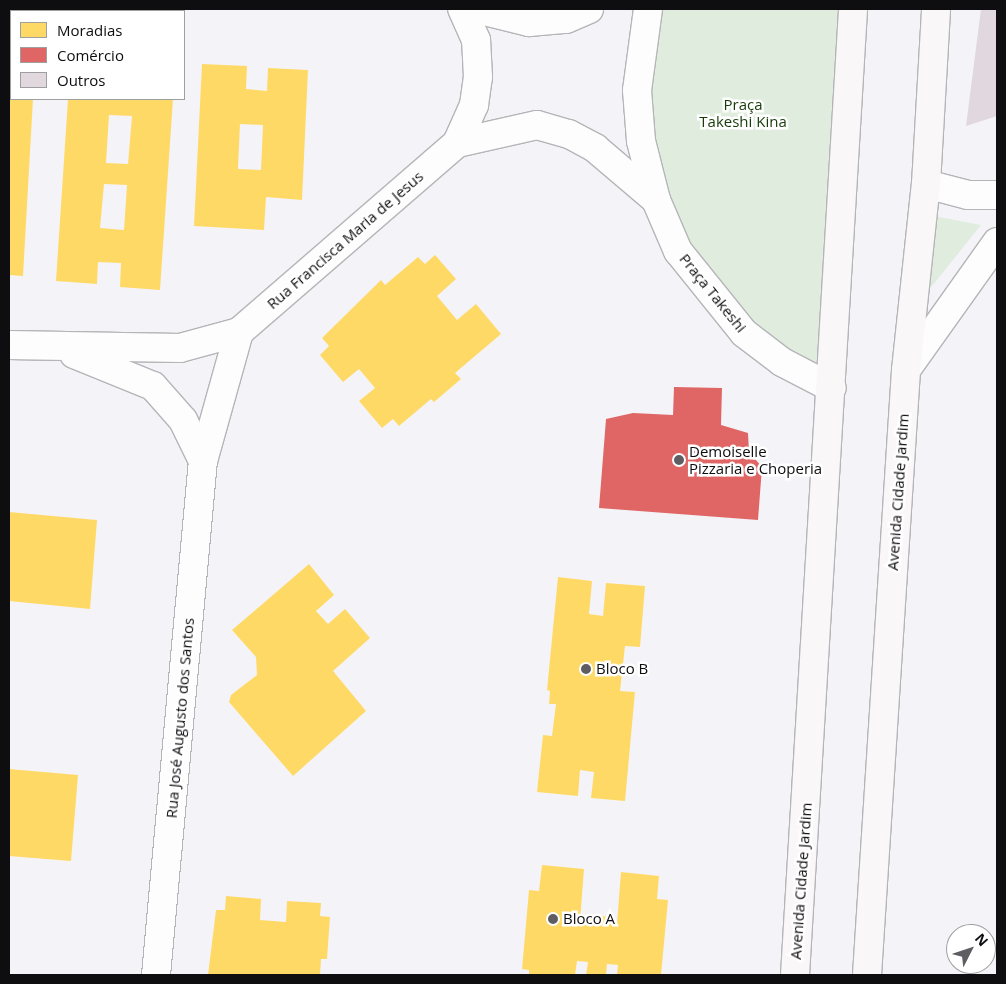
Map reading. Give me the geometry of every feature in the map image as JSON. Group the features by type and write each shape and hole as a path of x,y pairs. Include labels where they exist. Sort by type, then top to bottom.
{"main road":[{"name":"Avenida Cidade Jardim","path":"795,975 832,388 853,9"},
{"name":"Avenida Cidade Jardim","path":"867,975 906,370 926,184 936,9"}],"street":[{"path":"456,143 474,105 478,77 476,40 462,9"},
{"path":"476,9 530,22 566,19 589,9"},
{"name":"Praça Takeshi","path":"648,9 637,90 641,141 656,200 678,251 744,333 782,362 832,388"},
{"name":"Rua Francisca Maria de Jesus","path":"9,345 180,348 238,332 456,143 537,125 570,134 595,148 656,200"},
{"path":"926,184 968,195 997,195"},
{"path":"906,370 997,242"},
{"name":"Rua José Augusto dos Santos","path":"156,975 203,461 238,332"},
{"path":"52,347 153,386 183,420 203,461"}],"green space":[{"name":"Praça Takeshi Kina","path":"648,9 853,9 832,388 705,287 641,141"},
{"path":"929,215 981,225 929,290"}],"building: Moradias":[{"path":"9,9 40,9 10,10 10,15"},
{"path":"9,57 10,100 33,100 23,276 9,275"},
{"path":"202,64 247,66 246,89 267,91 268,68 308,70 302,200 266,197 264,230 194,226","holes":["240,124 263,125 261,170 238,169"]},
{"path":"68,100 173,100 160,290 120,287 121,263 98,262 97,284 56,281","holes":["109,115 132,116 128,164 106,163","104,184 127,185 124,230 100,228"]},
{"path":"435,255 456,279 437,296 457,320 476,304 501,334 455,373 461,379 434,402 431,399 399,426 393,419 382,428 359,401 375,388 359,369 343,382 320,355 329,346 322,338 381,280 385,285 418,257 425,264"},
{"path":"9,512 97,520 90,609 9,601"},
{"path":"309,564 334,595 316,611 328,624 345,609 370,638 333,671 366,711 293,776 229,702 231,695 257,675 256,657 232,630"},
{"name":"Bloco B","path":"558,577 592,581 589,614 603,616 606,583 645,586 640,647 625,646 620,691 635,692 625,801 591,798 594,772 580,770 578,796 537,792 543,735 552,736 556,704 549,704 550,691 547,690"},
{"path":"9,769 78,775 71,861 9,856"},
{"name":"Bloco A","path":"542,865 584,869 580,921 588,922 589,914 608,917 608,924 617,924 621,872 659,876 657,899 668,900 661,975 617,975 618,965 607,964 606,975 586,975 588,962 577,961 575,975 529,975 529,970 522,969 529,890 539,891"},
{"path":"226,896 261,899 260,920 286,922 287,901 321,903 320,916 330,917 327,959 321,959 320,975 208,975 216,910 225,910"}],"building: Comércio":[{"name":"Demoiselle Pizzaria e Choperia","path":"674,387 722,388 721,425 748,433 749,452 762,467 758,520 599,508 606,419 633,413 673,415"}],"building: Outros":[{"path":"981,9 997,9 997,116 966,126"}],"place":[{"name":"Demoiselle Pizzaria e Choperia","path":"679,460"},
{"name":"Bloco B","path":"586,669"},
{"name":"Bloco A","path":"553,919"}]}
